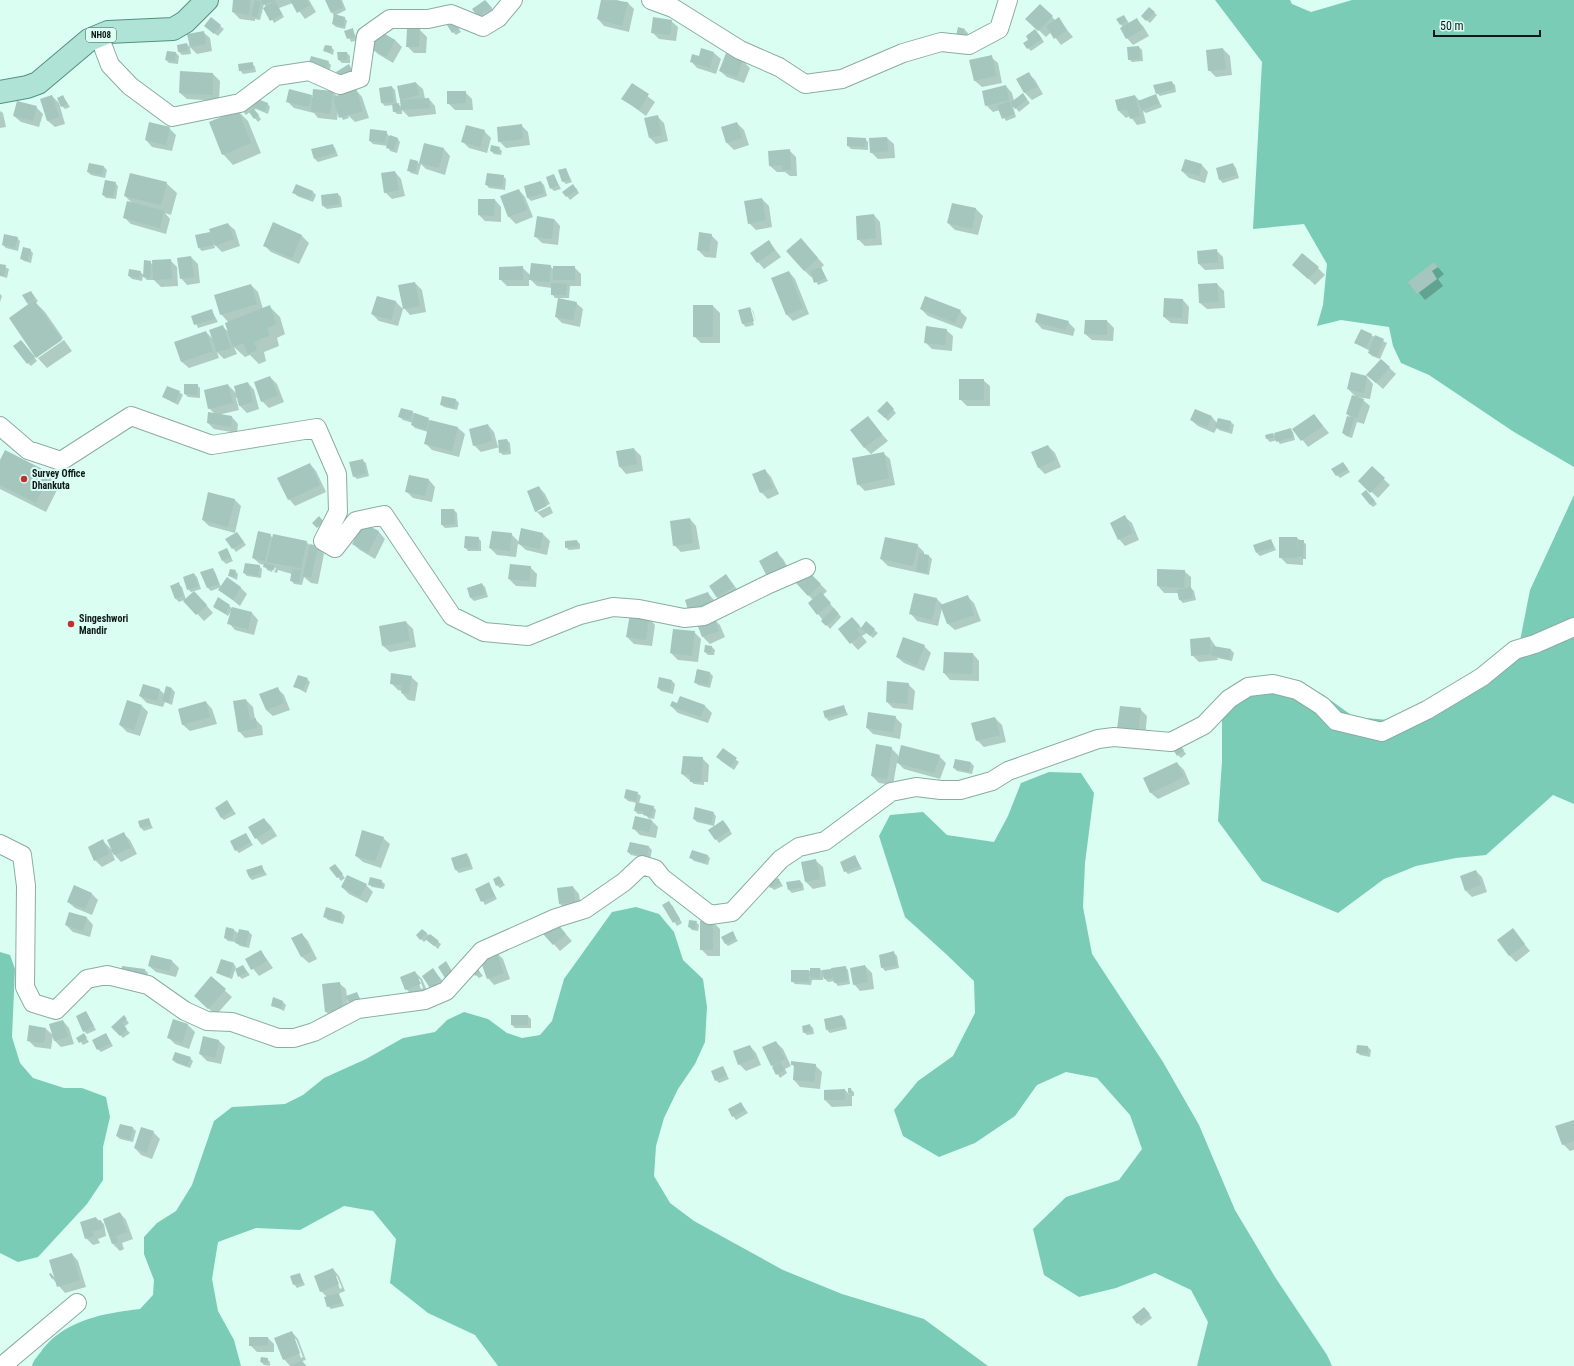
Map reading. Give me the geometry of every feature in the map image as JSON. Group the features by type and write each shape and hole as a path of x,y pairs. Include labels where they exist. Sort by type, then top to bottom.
{"main road":[{"name":"NH08","path":"0,92 27,87 38,83 89,40 108,32 173,29 185,22 207,0"}],"street":[{"path":"99,36 110,65 130,86 172,117 206,112 240,103 276,76 308,72 340,85 360,78 366,36 390,19 428,19 450,14 482,27 498,18 513,0"},
{"path":"651,0 673,8 740,50 779,67 804,84 842,79 903,53 941,42 969,44 999,29 1008,0"},
{"path":"0,426 28,450 61,461 131,416 212,445 317,428 337,474 338,512 323,541 335,548 356,521 384,515 452,616 484,632 528,636 580,614 613,607 684,618 704,616 768,584 806,568"},
{"path":"0,844 22,855 26,886 25,987 32,1003 56,1010 87,979 107,975 148,985 185,1011 207,1021 232,1022 278,1038 294,1038 314,1032 358,1009 425,1000 446,991 482,950 556,918 585,909 624,882 642,865 656,869 662,878 710,915 732,912 781,859 799,847 825,841 891,792 916,787 941,790 960,790 992,781 1008,771 1098,739 1114,737 1171,742 1204,725 1229,699 1248,688 1273,684 1297,690 1322,706 1336,721 1382,732 1427,710 1482,677 1515,650 1535,644 1574,627"},
{"path":"2,1366 77,1303"}],"green space":[{"path":"1215,0 1290,0 1292,4 1311,12 1352,0 1574,0 1574,467 1514,432 1429,375 1401,363 1393,346 1389,327 1341,320 1317,326 1323,305 1327,264 1304,224 1253,229 1262,62"},
{"path":"1574,495 1574,804 1553,795 1486,855 1456,858 1416,866 1384,879 1338,913 1262,881 1218,821 1222,761 1222,697 1249,677 1283,680 1322,694 1354,717 1388,720 1456,684 1519,646 1530,590"},
{"path":"1049,772 1081,773 1094,793 1085,863 1083,907 1092,954 1163,1062 1199,1125 1235,1210 1275,1277 1327,1355 1332,1366 1197,1366 1208,1322 1191,1290 1155,1273 1116,1288 1079,1297 1044,1275 1033,1229 1066,1197 1119,1180 1142,1149 1130,1115 1097,1078 1066,1072 1037,1085 1015,1116 975,1143 939,1157 903,1136 894,1110 918,1081 953,1056 975,1013 974,981 905,917 879,836 890,815 923,812 947,835 994,842 1008,816 1021,783"},
{"path":"636,907 659,914 674,932 683,960 703,979 707,1007 705,1042 695,1064 678,1089 664,1118 656,1146 654,1176 670,1203 694,1221 783,1270 842,1294 924,1319 988,1366 498,1366 475,1335 428,1313 390,1283 396,1239 373,1211 344,1206 300,1230 256,1228 218,1242 212,1279 218,1311 234,1340 241,1366 32,1366 42,1350 51,1340 62,1332 74,1325 99,1316 140,1309 153,1295 154,1280 144,1254 144,1237 157,1223 176,1211 192,1185 214,1121 232,1107 285,1104 303,1095 324,1078 366,1059 403,1038 435,1032 447,1020 464,1012 488,1019 507,1033 522,1038 540,1035 552,1021 564,979 612,912"},
{"path":"0,952 10,955 15,969 12,1037 20,1063 33,1078 64,1088 82,1088 106,1097 110,1117 103,1147 103,1180 87,1204 38,1257 18,1262 0,1253"}],"building":[{"path":"233,0 250,0 249,15 232,12"},
{"path":"255,0 261,2 257,17 251,16"},
{"path":"261,0 276,0 263,5"},
{"path":"290,0 307,0 310,5 297,13"},
{"path":"325,0 340,0 343,7 331,13"},
{"path":"485,0 492,8 478,17 472,9"},
{"path":"601,0 628,2 622,26 597,19"},
{"path":"275,1 282,14 270,21 263,8"},
{"path":"1040,4 1053,16 1038,31 1025,19"},
{"path":"1149,7 1155,12 1146,21 1141,16"},
{"path":"334,14 345,17 343,27 332,24"},
{"path":"1124,15 1127,21 1120,25 1116,19"},
{"path":"211,17 221,25 214,34 204,26"},
{"path":"653,17 672,20 670,35 651,33"},
{"path":"1059,17 1067,30 1054,39 1046,26"},
{"path":"452,18 459,29 452,33 445,22"},
{"path":"1137,18 1143,29 1126,39 1120,28"},
{"path":"958,27 965,29 963,38 956,36"},
{"path":"353,28 355,37 347,39 344,31"},
{"path":"407,29 420,29 419,47 406,47"},
{"path":"1035,29 1042,39 1027,49 1023,43 1028,40 1026,36"},
{"path":"204,31 206,44 190,47 187,34"},
{"path":"380,31 395,40 386,57 370,48"},
{"path":"187,43 188,51 178,52 177,45"},
{"path":"325,45 332,46 330,53 323,51"},
{"path":"1139,46 1140,59 1128,60 1127,47"},
{"path":"701,48 714,52 710,68 690,62 692,54 699,56"},
{"path":"1223,48 1226,69 1208,71 1206,50"},
{"path":"167,51 176,52 175,61 165,60"},
{"path":"337,52 347,52 347,60 338,60"},
{"path":"726,53 743,60 737,77 719,71"},
{"path":"992,55 996,76 974,81 969,60"},
{"path":"311,56 329,61 326,71 308,66"},
{"path":"253,62 253,69 239,71 238,64"},
{"path":"349,64 354,74 341,82 336,72"},
{"path":"180,71 213,73 213,95 179,93"},
{"path":"1029,72 1037,87 1024,93 1016,79"},
{"path":"1172,81 1174,89 1156,94 1153,85"},
{"path":"416,82 419,95 400,100 397,86"},
{"path":"632,83 649,94 639,110 621,99"},
{"path":"1006,85 1009,100 985,106 982,91"},
{"path":"392,86 394,102 381,103 379,88"},
{"path":"289,89 312,95 309,107 286,102"},
{"path":"313,89 333,91 330,114 311,111"},
{"path":"356,89 363,111 339,118 333,97"},
{"path":"447,91 466,91 466,103 447,104"},
{"path":"1023,93 1027,99 1015,109 1010,103"},
{"path":"1156,94 1159,103 1142,110 1138,101"},
{"path":"52,95 59,117 47,121 40,99"},
{"path":"63,95 67,104 61,107 57,98"},
{"path":"1135,95 1140,116 1130,119 1127,109 1118,111 1115,100"},
{"path":"255,98 268,103 265,111 252,107"},
{"path":"429,98 430,108 401,110 400,100"},
{"path":"17,101 37,106 33,121 13,116"},
{"path":"1009,101 1014,114 1002,119 997,106"},
{"path":"399,103 400,111 393,112 392,104"},
{"path":"253,108 259,115 254,119 249,112"},
{"path":"238,110 251,143 222,155 209,122"},
{"path":"658,115 662,135 649,138 644,118"},
{"path":"149,122 170,127 166,145 145,140"},
{"path":"737,122 742,138 726,143 721,127"},
{"path":"522,124 523,139 498,142 497,127"},
{"path":"466,125 485,130 480,147 461,142"},
{"path":"370,129 387,131 385,143 369,141"},
{"path":"390,135 398,138 394,150 386,148"},
{"path":"847,137 866,138 865,147 847,146"},
{"path":"887,137 888,151 870,153 869,138"},
{"path":"424,143 444,148 439,168 419,163"},
{"path":"333,144 335,153 314,159 311,149"},
{"path":"491,145 500,147 498,153 490,151"},
{"path":"790,149 791,170 782,170 782,165 769,166 768,151"},
{"path":"410,159 418,161 415,172 407,171"},
{"path":"1185,159 1202,164 1199,176 1181,171"},
{"path":"89,163 104,166 102,175 87,172"},
{"path":"1233,163 1236,175 1219,180 1216,168"},
{"path":"566,168 570,179 562,182 558,170"},
{"path":"395,171 399,190 384,193 381,173"},
{"path":"130,173 167,182 161,205 124,196"},
{"path":"487,173 504,175 502,187 485,185"},
{"path":"554,174 558,185 550,189 546,177"},
{"path":"105,180 116,182 113,197 102,195"},
{"path":"541,181 544,193 527,198 524,186"},
{"path":"296,184 313,191 310,199 292,193"},
{"path":"573,184 577,190 566,197 562,192"},
{"path":"519,189 527,210 508,217 500,196"},
{"path":"338,193 339,204 322,206 321,195"},
{"path":"762,198 766,220 748,224 744,201"},
{"path":"478,199 495,199 494,216 478,215"},
{"path":"127,201 164,211 160,228 123,218"},
{"path":"952,203 976,208 972,229 947,223"},
{"path":"874,214 876,238 857,240 856,216"},
{"path":"537,216 554,219 552,239 534,237"},
{"path":"273,222 302,235 292,258 263,246"},
{"path":"228,223 234,239 215,246 209,229"},
{"path":"210,232 213,245 198,248 195,235"},
{"path":"699,232 712,234 709,252 697,250"},
{"path":"4,234 18,237 15,248 2,245"},
{"path":"801,238 818,258 804,271 786,251"},
{"path":"769,240 775,250 757,263 750,253"},
{"path":"23,247 31,249 28,261 20,259"},
{"path":"1217,249 1218,262 1198,264 1197,251"},
{"path":"1302,253 1319,267 1308,279 1292,265"},
{"path":"191,256 194,277 180,279 177,258"},
{"path":"171,259 172,279 153,280 152,260"},
{"path":"144,260 151,261 150,278 143,277"},
{"path":"1434,262 1438,267 1432,271 1437,279 1417,294 1408,282"},
{"path":"531,263 551,265 549,282 529,280"},
{"path":"0,264 6,265 4,276 0,275"},
{"path":"523,266 523,280 499,280 499,267"},
{"path":"553,266 575,266 575,280 553,280"},
{"path":"821,267 826,278 814,283 810,271"},
{"path":"129,269 141,271 139,278 128,276"},
{"path":"789,271 803,308 786,315 771,278"},
{"path":"415,282 420,306 403,309 398,285"},
{"path":"551,283 567,284 566,295 551,295"},
{"path":"1217,283 1219,302 1199,303 1198,284"},
{"path":"251,284 257,304 220,315 214,295"},
{"path":"31,291 35,298 27,303 22,295"},
{"path":"377,296 396,301 391,320 371,314"},
{"path":"925,296 961,310 955,323 920,309"},
{"path":"558,298 577,302 573,320 555,317"},
{"path":"1164,298 1183,299 1182,318 1163,317"},
{"path":"34,300 62,340 36,358 9,318"},
{"path":"270,305 276,324 267,328 270,335 254,342 257,350 248,354 243,343 233,347 225,323"},
{"path":"693,305 713,305 713,337 693,337"},
{"path":"750,307 754,321 742,324 738,310"},
{"path":"212,309 215,319 194,325 191,316"},
{"path":"1037,313 1069,321 1066,330 1035,322"},
{"path":"1085,320 1107,320 1107,335 1084,334"},
{"path":"223,325 231,348 217,352 209,330"},
{"path":"926,326 947,329 945,345 924,343"},
{"path":"1361,329 1372,334 1366,348 1354,343"},
{"path":"206,331 213,351 181,362 174,342"},
{"path":"1375,335 1384,339 1377,357 1368,353"},
{"path":"21,340 35,357 27,364 13,346"},
{"path":"1381,359 1390,367 1376,383 1366,375"},
{"path":"1351,372 1367,376 1364,393 1347,389"},
{"path":"270,376 278,395 261,402 254,382"},
{"path":"959,379 984,379 984,400 959,400"},
{"path":"248,382 253,402 239,406 234,386"},
{"path":"184,384 198,384 197,395 184,394"},
{"path":"228,384 233,403 208,409 204,390"},
{"path":"167,386 180,391 175,403 162,397"},
{"path":"1352,395 1364,399 1357,418 1346,414"},
{"path":"442,396 456,399 454,408 440,405"},
{"path":"887,401 894,409 885,418 877,411"},
{"path":"401,408 413,411 410,420 398,417"},
{"path":"1195,409 1212,416 1207,427 1190,420"},
{"path":"208,412 232,416 231,427 207,423"},
{"path":"415,413 429,418 426,430 411,425"},
{"path":"1314,414 1323,426 1301,441 1292,429"},
{"path":"868,416 882,434 864,448 850,430"},
{"path":"1347,416 1354,418 1349,436 1342,433"},
{"path":"1218,418 1231,421 1229,431 1215,427"},
{"path":"430,420 458,427 452,451 424,444"},
{"path":"488,424 492,441 473,446 469,429"},
{"path":"1291,428 1293,437 1276,442 1274,433"},
{"path":"1273,433 1274,437 1266,439 1265,435"},
{"path":"507,439 509,451 499,453 498,440"},
{"path":"1048,445 1055,460 1038,468 1031,452"},
{"path":"634,448 637,464 619,467 616,451"},
{"name":"Survey Office Dhankuta","path":"5,450 50,473 36,503 0,485 0,460"},
{"path":"884,452 889,478 857,485 852,458"},
{"path":"363,459 366,473 353,477 349,462"},
{"path":"1343,462 1348,469 1336,476 1331,469"},
{"path":"310,463 320,485 288,500 277,478"},
{"path":"1372,466 1385,478 1370,493 1358,481"},
{"path":"765,469 773,488 760,493 752,474"},
{"path":"409,475 429,479 425,496 405,492"},
{"path":"539,486 547,506 535,512 527,491"},
{"path":"1366,490 1375,501 1370,505 1361,494"},
{"path":"208,492 235,499 228,527 202,520"},
{"path":"441,509 454,509 455,524 441,525"},
{"path":"1125,515 1133,533 1118,540 1110,523"},
{"path":"319,516 324,522 317,528 312,523"},
{"path":"690,518 693,543 673,546 670,521"},
{"path":"363,523 379,531 368,553 352,544"},
{"path":"521,528 543,533 540,549 518,544"},
{"path":"258,531 271,534 265,561 252,558"},
{"path":"492,531 512,533 510,551 489,548"},
{"path":"237,532 244,542 232,549 225,539"},
{"path":"273,534 307,541 301,568 267,562"},
{"path":"465,536 479,537 478,549 464,548"},
{"path":"885,537 918,544 913,566 880,559"},
{"path":"1279,537 1297,537 1297,558 1279,558"},
{"path":"1271,539 1274,547 1256,553 1253,545"},
{"path":"577,540 578,546 565,548 565,541"},
{"path":"1298,540 1304,540 1303,557 1297,556"},
{"path":"310,544 318,546 311,578 303,576"},
{"path":"227,548 231,557 222,561 218,552"},
{"path":"777,551 786,567 768,578 759,561"},
{"path":"919,553 929,555 927,573 916,571"},
{"path":"245,563 260,565 258,576 243,573"},
{"path":"264,563 275,566 274,570 263,567"},
{"path":"510,564 531,566 529,581 508,579"},
{"path":"213,568 219,584 207,588 200,572"},
{"path":"230,569 236,570 234,577 228,576"},
{"path":"292,569 301,570 299,583 290,581"},
{"path":"1157,569 1185,570 1184,588 1157,586"},
{"path":"808,571 821,584 808,596 796,583"},
{"path":"194,573 198,586 187,590 183,577"},
{"path":"726,574 734,586 717,598 709,586"},
{"path":"227,577 241,587 233,600 218,590"},
{"path":"179,582 183,596 175,599 170,586"},
{"path":"482,583 485,594 470,598 467,588"},
{"path":"1191,587 1193,598 1179,600 1177,590"},
{"path":"194,591 207,605 196,615 183,601"},
{"path":"708,592 712,605 689,613 685,600"},
{"path":"821,592 831,603 817,615 808,603"},
{"path":"914,593 937,598 932,620 909,614"},
{"path":"968,595 974,615 947,624 940,605"},
{"path":"218,597 230,605 225,614 213,607"},
{"path":"232,607 252,612 248,629 227,624"},
{"path":"834,608 839,614 826,626 821,621"},
{"path":"630,614 649,617 646,640 626,637"},
{"path":"852,617 860,626 856,629 861,635 850,644 838,629"},
{"path":"714,618 719,631 702,637 697,624"},
{"path":"406,621 410,641 382,646 379,626"},
{"path":"866,621 875,629 870,636 861,628"},
{"path":"673,629 695,631 692,656 670,653"},
{"path":"903,637 925,645 917,665 896,657"},
{"path":"1210,637 1211,654 1191,656 1190,639"},
{"path":"705,645 712,646 711,653 704,652"},
{"path":"1213,646 1231,649 1229,659 1211,655"},
{"path":"944,652 973,653 972,674 943,673"},
{"path":"697,669 710,672 708,685 694,683"},
{"path":"391,673 412,676 409,694 401,693 402,685 390,684"},
{"path":"298,675 308,678 303,690 293,687"},
{"path":"659,677 672,680 670,691 657,688"},
{"path":"887,681 909,683 907,704 886,702"},
{"path":"143,684 160,689 157,701 139,696"},
{"path":"166,686 172,688 169,703 162,701"},
{"path":"278,687 284,703 266,710 259,694"},
{"path":"680,696 705,705 701,717 670,706 672,701 677,703"},
{"path":"246,699 250,720 256,718 257,728 238,732 233,701"},
{"path":"127,700 142,705 134,730 119,725"},
{"path":"206,701 210,717 182,725 178,709"},
{"path":"844,705 846,712 825,718 823,711"},
{"path":"1120,706 1141,708 1138,731 1117,729"},
{"path":"868,712 896,716 893,732 866,728"},
{"path":"995,717 1000,735 976,741 971,723"},
{"path":"1178,743 1184,750 1177,756 1172,748"},
{"path":"876,744 892,747 887,779 871,776"},
{"path":"901,745 940,755 934,773 897,763"},
{"path":"723,748 737,758 730,767 716,757"},
{"path":"683,756 703,757 701,782 690,782 690,775 681,774"},
{"path":"955,759 971,762 969,772 953,768"},
{"path":"1177,762 1184,777 1150,793 1143,778"},
{"path":"626,789 638,792 636,801 624,798"},
{"path":"227,800 233,810 221,818 215,808"},
{"path":"636,802 654,806 651,817 643,815 644,811 634,811"},
{"path":"695,807 714,812 711,824 693,819"},
{"path":"635,816 652,820 649,832 632,829"},
{"path":"149,818 151,825 140,828 138,821"},
{"path":"264,818 271,829 255,839 248,827"},
{"path":"723,820 730,830 715,840 708,830"},
{"path":"362,830 384,837 375,861 355,856"},
{"path":"124,832 131,848 114,855 107,840"},
{"path":"246,833 251,842 235,851 230,841"},
{"path":"103,839 109,854 94,861 88,847"},
{"path":"630,842 649,846 647,857 627,852"},
{"path":"692,850 708,855 705,863 689,858"},
{"path":"467,853 470,866 455,870 451,858"},
{"path":"855,855 860,866 844,872 840,862"},
{"path":"816,859 820,879 805,882 801,862"},
{"path":"335,864 343,874 337,878 329,868"},
{"path":"262,865 264,872 249,877 246,870"},
{"path":"1476,870 1481,885 1465,891 1460,876"},
{"path":"347,875 367,884 360,897 341,887"},
{"path":"499,876 503,882 496,886 493,879"},
{"path":"370,877 382,880 381,887 368,885"},
{"path":"778,878 781,883 770,888 768,883"},
{"path":"800,880 802,887 788,890 786,882"},
{"path":"489,882 495,896 481,902 475,889"},
{"path":"74,885 92,893 85,909 67,902"},
{"path":"573,886 575,902 559,904 557,888"},
{"path":"669,901 680,919 673,923 662,905"},
{"path":"326,907 342,912 340,922 323,917"},
{"path":"69,912 87,917 83,931 65,925"},
{"path":"689,920 697,921 695,929 688,927"},
{"path":"700,921 713,921 713,950 700,950"},
{"path":"557,923 566,934 553,945 543,934"},
{"path":"226,927 234,929 232,940 224,938"},
{"path":"1513,928 1525,944 1509,956 1497,940"},
{"path":"239,929 249,931 246,946 235,943"},
{"path":"422,929 427,933 420,940 416,935"},
{"path":"733,931 736,938 725,944 721,937"},
{"path":"302,933 311,952 301,957 291,938"},
{"path":"430,934 439,941 434,946 425,939"},
{"path":"261,950 267,961 251,970 245,959"},
{"path":"496,951 504,973 487,979 479,957"},
{"path":"894,951 897,965 881,968 879,955"},
{"path":"151,955 172,960 169,971 148,966"},
{"path":"221,959 234,963 229,977 216,973"},
{"path":"446,961 453,973 445,978 438,967"},
{"path":"243,965 247,972 238,977 235,969"},
{"path":"865,965 868,982 853,985 850,968"},
{"path":"122,966 145,969 144,974 131,972 121,974"},
{"path":"476,966 480,973 475,976 471,969"},
{"path":"846,966 848,981 834,983 831,968"},
{"path":"433,968 441,980 430,988 422,976"},
{"path":"810,968 820,968 820,978 810,977"},
{"path":"831,969 832,978 824,979 822,970"},
{"path":"791,970 809,970 809,982 791,982"},
{"path":"415,971 421,984 405,990 400,977"},
{"path":"211,976 226,989 208,1009 194,996"},
{"path":"340,982 343,1010 325,1012 322,984"},
{"path":"357,992 360,999 349,1004 346,996"},
{"path":"273,997 283,1001 281,1009 271,1006"},
{"path":"86,1011 94,1026 83,1032 76,1016"},
{"path":"124,1015 127,1019 122,1023 127,1029 120,1036 111,1027"},
{"path":"511,1015 528,1015 528,1025 511,1025"},
{"path":"842,1015 845,1026 826,1030 824,1019"},
{"path":"173,1019 188,1024 182,1043 167,1038"},
{"path":"63,1020 68,1037 54,1041 49,1024"},
{"path":"810,1024 811,1031 803,1033 802,1026"},
{"path":"29,1025 46,1028 44,1043 27,1041"},
{"path":"84,1033 87,1038 79,1043 76,1038"},
{"path":"106,1033 111,1043 97,1050 92,1040"},
{"path":"203,1036 219,1040 215,1058 199,1054"},
{"path":"776,1041 785,1059 771,1066 762,1047"},
{"path":"750,1045 755,1058 738,1065 733,1051"},
{"path":"1357,1045 1368,1046 1368,1054 1356,1053"},
{"path":"175,1052 191,1057 187,1066 172,1060"},
{"path":"791,1061 816,1064 814,1082 793,1080 794,1065 791,1065"},
{"path":"780,1062 785,1070 776,1075 772,1067"},
{"path":"723,1066 727,1075 715,1081 711,1071"},
{"path":"848,1088 851,1088 852,1093 848,1093"},
{"path":"845,1089 845,1100 824,1100 824,1090"},
{"path":"741,1102 745,1110 732,1117 728,1109"},
{"path":"1574,1120 1574,1141 1562,1145 1555,1126"},
{"path":"120,1124 133,1127 130,1140 116,1136"},
{"path":"141,1127 154,1131 146,1153 134,1148"},
{"path":"120,1212 127,1232 116,1236 118,1242 112,1244 103,1219"},
{"path":"96,1217 100,1229 92,1232 94,1236 85,1239 80,1222"},
{"path":"101,1220 103,1228 100,1229 98,1221"},
{"path":"72,1253 80,1280 57,1287 49,1260"},
{"path":"333,1268 339,1284 320,1292 314,1276"},
{"path":"51,1273 54,1278 52,1279 49,1274"},
{"path":"300,1273 303,1282 293,1285 290,1276"},
{"path":"339,1293 341,1303 327,1307 324,1297"},
{"path":"1144,1307 1150,1314 1137,1324 1132,1317"},
{"path":"292,1331 300,1353 283,1360 274,1338"},
{"path":"249,1337 268,1337 268,1345 249,1346"},
{"path":"261,1357 268,1358 267,1363 260,1362"},
{"path":"302,1360 305,1366 290,1366"}],"place":[{"name":"Survey Office Dhankuta","path":"24,479"},
{"name":"Singeshwori Mandir","path":"71,624"}]}
